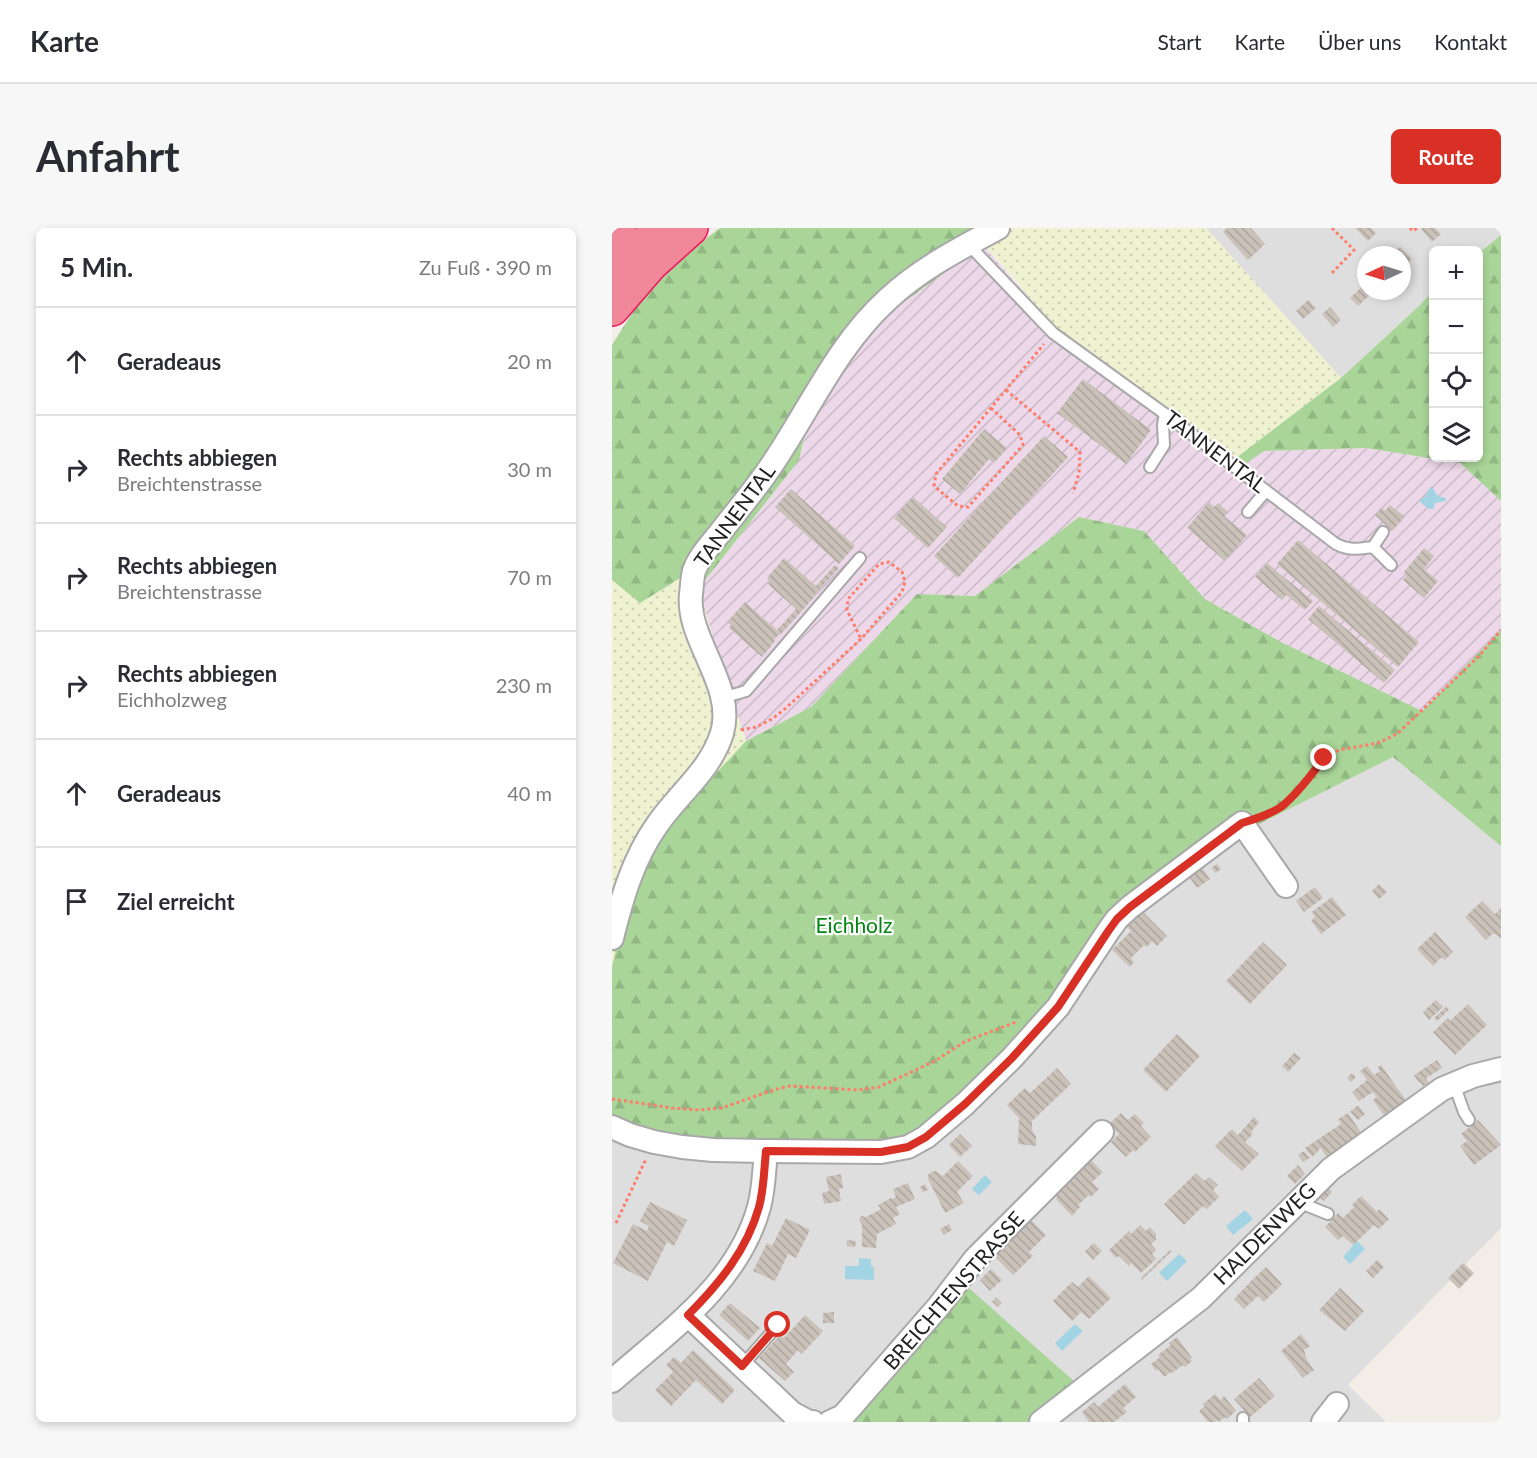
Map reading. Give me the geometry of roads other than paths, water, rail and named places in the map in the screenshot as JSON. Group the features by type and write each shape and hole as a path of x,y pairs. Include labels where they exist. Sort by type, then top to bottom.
{"highway":[{"path":"612,234 619,228"},
{"path":"612,268 664,228"},
{"path":"612,309 651,264 691,228"}],"street":[{"name":"TANNENTAL","path":"612,938 629,879 641,851 657,824 702,770 715,750 723,731 722,698 693,615 690,597 694,572 706,550 769,470 846,347 865,321 887,299 919,273 968,243 998,228"},
{"path":"612,1127 630,1135 682,1148 881,1152 908,1147 926,1137 965,1104 1012,1058 1058,1007 1117,919 1242,823 1286,886"},
{"name":"HALDENWEG","path":"1041,1422 1200,1298 1331,1169 1442,1089 1473,1076 1501,1069"},
{"name":"BREICHTENSTRASSE","path":"830,1422 843,1416 939,1306 975,1259 1102,1132"},
{"path":"612,1381 688,1315 726,1274 741,1250 759,1207 763,1191 766,1151"},
{"path":"688,1315 792,1413 813,1422"},
{"path":"1323,1422 1337,1404"}],"lane":[{"name":"TANNENTAL","path":"968,243 1053,333 1165,414 1336,544 1345,549 1356,550 1373,547"},
{"path":"1150,467 1164,445 1165,414"},
{"path":"1248,512 1266,491"},
{"path":"1383,532 1373,547 1391,565"},
{"path":"722,698 746,691 860,558"},
{"path":"1454,1084 1469,1120"},
{"path":"1298,1202 1328,1214"},
{"path":"742,1366 778,1325"}],"water":[{"path":"1430,487 1438,496 1446,498 1446,501 1435,503 1433,509 1427,508 1420,501"},
{"path":"985,1175 992,1182 979,1195 972,1189"},
{"path":"1245,1210 1253,1219 1233,1235 1226,1226"},
{"path":"1357,1241 1365,1249 1350,1264 1343,1257"},
{"path":"1179,1254 1187,1261 1167,1281 1159,1273"},
{"path":"859,1258 871,1259 871,1266 874,1267 874,1280 845,1279 845,1266 859,1266"},
{"path":"1075,1324 1083,1331 1062,1351 1055,1343"}],"park label":[{"name":"Eichholz","path":"854,926"}]}
